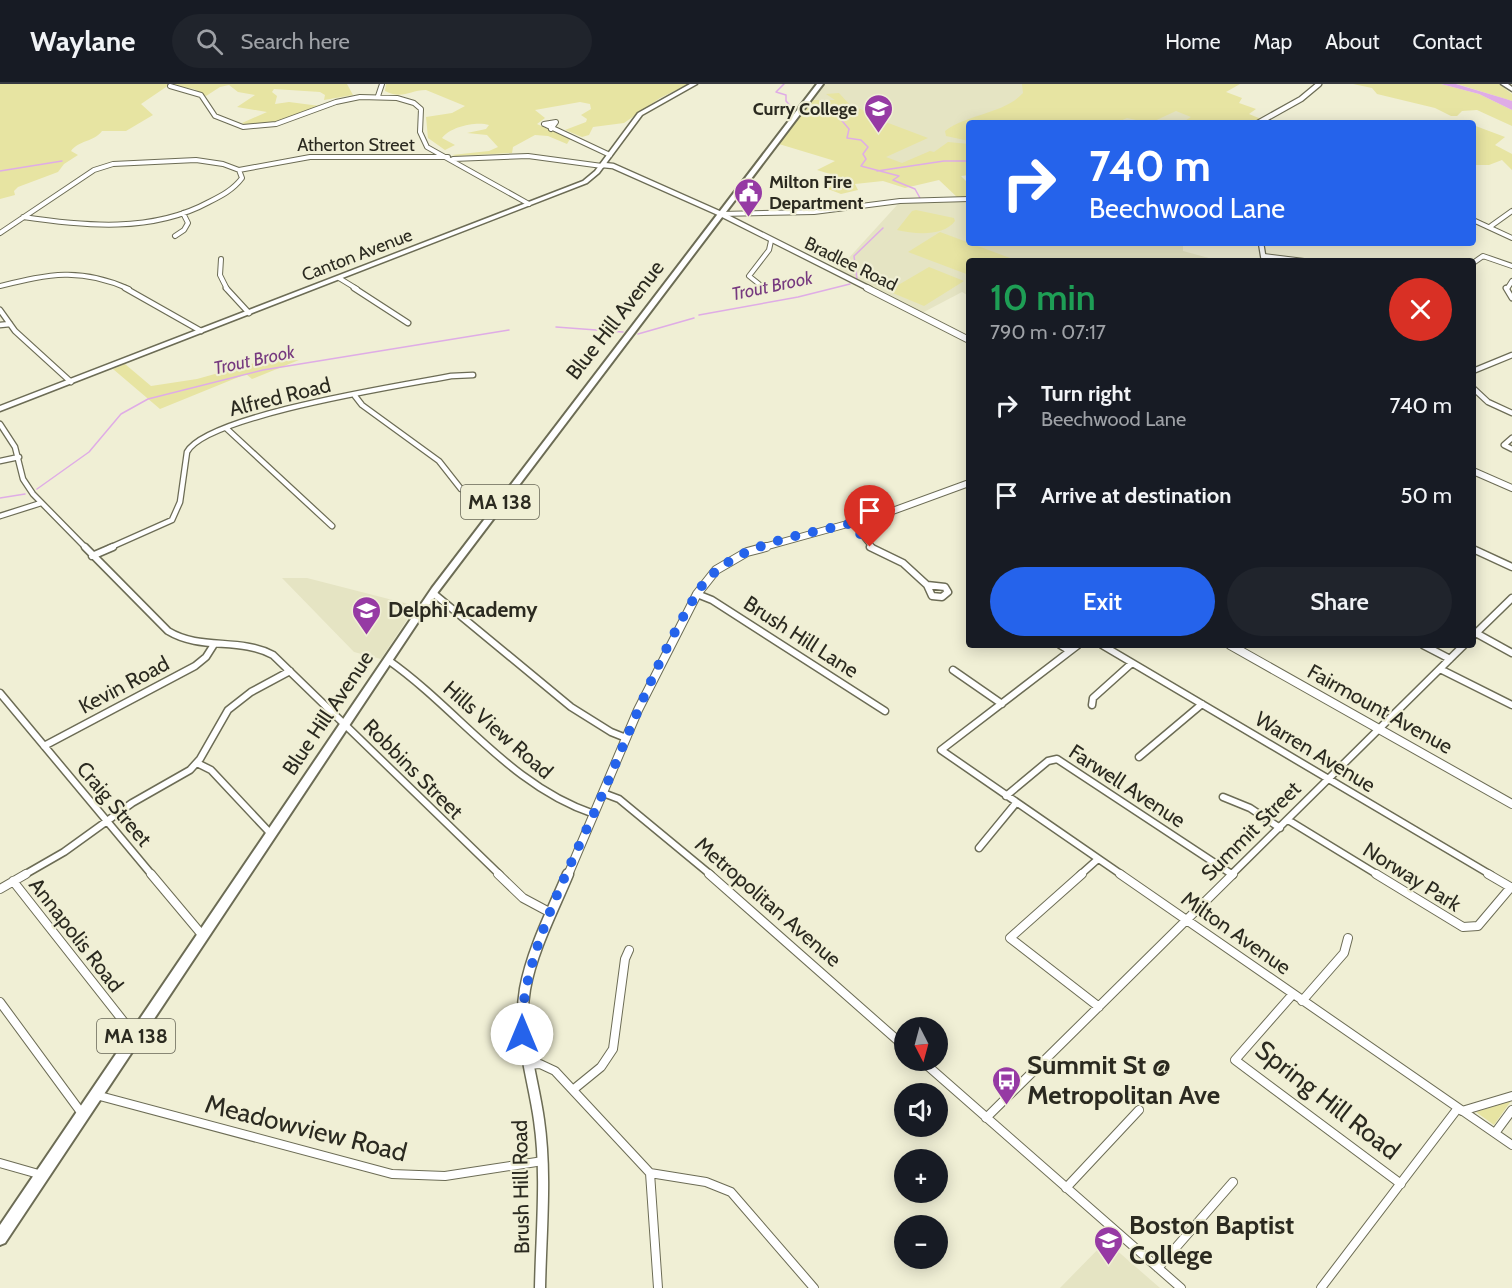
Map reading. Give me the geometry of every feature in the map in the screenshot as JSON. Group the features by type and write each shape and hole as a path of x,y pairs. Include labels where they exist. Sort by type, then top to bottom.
{"highway":[{"name":"Blue Hill Avenue","path":"0,1238 433,593 820,84"}],"main road":[{"name":"Canton Avenue","path":"0,409 587,181 602,166 640,114 694,84"},
{"path":"1504,84 1511,86"}],"street":[{"path":"378,96 382,84"},
{"path":"1263,120 1304,97 1319,84"},
{"path":"170,87 201,95 208,109 218,118 246,127 276,124 347,99 378,96 398,98 418,106 422,111 420,132 424,143 431,150 453,159 528,204"},
{"path":"551,129 556,124 555,122 544,124 551,129 610,155"},
{"path":"453,159 528,156 602,166 621,171 709,211 721,214 814,212 906,201 966,198"},
{"name":"Atherton Street","path":"0,233 94,170 117,160 202,160 239,170 310,157 448,157"},
{"path":"23,217 104,225 144,222 183,213 210,202 235,186 242,178 239,170"},
{"path":"1491,226 1512,211"},
{"path":"175,236 184,230 188,223 183,213"},
{"name":"Bradlee Road","path":"721,214 966,339"},
{"path":"1476,221 1491,226 1512,238"},
{"path":"759,284 748,276 767,252 771,241"},
{"path":"767,252 782,247"},
{"path":"1476,260 1483,256 1512,266"},
{"path":"221,259 218,269 220,279 249,312"},
{"path":"0,286 53,274 85,275 158,302 201,331"},
{"path":"339,278 408,323"},
{"path":"1512,281 1506,288 1512,298"},
{"path":"0,310 10,324 72,382"},
{"path":"0,326 10,324"},
{"path":"1476,370 1512,355"},
{"name":"Alfred Road","path":"92,556 172,520 180,503 191,446 226,428 262,415 451,376 473,375"},
{"path":"1476,391 1488,402 1512,413"},
{"path":"355,396 362,405 439,461 461,489 501,501"},
{"name":"Robbins Street","path":"0,424 19,457 25,483 41,503 171,633 189,643 245,646 265,650 290,671 523,898 551,913"},
{"path":"226,428 332,526"},
{"path":"1512,438 1504,445 1512,449"},
{"path":"0,461 19,457"},
{"path":"1476,472 1512,488"},
{"name":"Brush Hill Road","path":"540,1288 543,1161 539,1119 522,1034 523,1004 532,964 551,913 626,738 697,594 716,570 742,555 966,487"},
{"path":"0,516 41,503"},
{"path":"852,523 868,545 903,563 927,585"},
{"path":"1476,550 1512,567"},
{"path":"433,593 571,707 611,732 626,738"},
{"name":"Brush Hill Lane","path":"697,594 712,600 800,654 885,711"},
{"path":"1476,632 1512,598"},
{"path":"1476,635 1512,653"},
{"name":"Kevin Road","path":"44,746 195,666 213,646"},
{"path":"1065,648 1070,651"},
{"path":"952,670 1002,704 1074,648"},
{"name":"Warren Avenue","path":"1107,648 1511,888"},
{"name":"Fairmount Avenue","path":"1244,648 1379,729 1512,804"},
{"path":"1429,648 1450,659"},
{"name":"Summit Street","path":"986,1119 1461,648"},
{"name":"Hills View Road","path":"388,660 413,677 538,788 574,808 594,814"},
{"path":"1092,705 1093,698 1132,663"},
{"path":"1440,669 1512,705"},
{"path":"0,889 64,852 197,763 224,714 233,705 290,671"},
{"name":"Craig Street","path":"0,693 203,936"},
{"name":"Milton Avenue","path":"1002,704 940,750 1512,1145"},
{"path":"1139,757 1202,704"},
{"name":"Farwell Avenue","path":"1006,796 1050,760 1057,759 1233,875"},
{"path":"197,763 211,770 271,834"},
{"name":"Metropolitan Avenue","path":"603,793 619,799 737,897 894,1037"},
{"path":"1224,797 1250,808 1280,828"},
{"path":"979,848 1017,803"},
{"name":"Norway Park","path":"1288,820 1463,927 1478,926 1511,888"},
{"path":"1098,859 1010,938 1099,1007"},
{"name":"Annapolis Road","path":"13,881 136,1036"},
{"path":"1302,1001 1344,953 1347,938"},
{"path":"574,1089 601,1067 613,1049 625,959 629,950"},
{"name":"Spring Hill Road","path":"1293,994 1235,1060 1401,1184"},
{"path":"0,1002 83,1115"},
{"path":"528,1066 540,1064 549,1067 574,1089 650,1173 658,1288"},
{"path":"933,1071 1181,1288"},
{"name":"Meadowview Road","path":"96,1095 392,1174 445,1176 543,1161"},
{"path":"1321,1288 1460,1110 1512,1096"},
{"path":"1066,1188 1139,1110"},
{"path":"1495,1133 1512,1110"},
{"path":"0,1163 43,1175"},
{"path":"650,1173 706,1182 732,1192 814,1288"},
{"path":"1158,1268 1233,1182"}],"shaded area":[{"path":"0,84 347,84 353,95 324,100 325,95 320,92 274,89 272,92 277,96 275,104 289,102 320,106 280,121 258,126 242,123 267,112 237,107 255,95 238,92 229,85 220,87 206,96 194,89 169,85 141,104 153,115 126,131 102,131 99,135 74,147 71,151 78,155 64,164 58,172 18,187 14,191 15,195 0,199"},
{"path":"386,84 689,84 660,98 624,123 593,127 589,135 582,137 565,130 586,122 587,119 581,115 591,109 590,104 580,102 535,110 545,118 537,124 570,139 567,144 548,136 535,135 513,147 512,153 456,156 452,155 489,151 498,147 487,135 467,133 486,129 489,125 471,124 451,131 442,138 455,145 445,150 428,138 426,117 452,113 465,106 426,90 401,95 391,94 385,91"},
{"name":"Curry College","path":"825,84 1044,84 1187,102 1238,120 966,120 966,172 887,171 779,144"},
{"path":"1022,84 1240,84 1226,92 1242,98 1239,103 1256,109 1249,114 1261,119 1186,120 1191,117 1176,111 1156,120 1127,118 1123,120 967,120 996,110 1023,93"},
{"path":"1353,84 1441,84 1479,94 1512,110 1512,126 1477,110 1462,111 1457,116 1451,116 1435,108 1377,94 1372,88"},
{"path":"1441,84 1456,84 1512,101 1512,110 1479,94"},
{"path":"1457,84 1499,84 1512,94 1512,101"},
{"path":"839,93 849,104 878,117 875,118 928,138 886,157 902,163 930,151 934,152 948,142 966,144 966,175 961,176 966,181 966,197 958,198 939,180 905,188 883,181 855,184 858,190 841,194 828,189 832,185 830,174 817,170 835,161 779,144 813,100 835,100 826,94"},
{"path":"966,120 966,140 946,136 945,131"},
{"path":"1476,126 1505,137 1495,145 1512,154 1512,170 1502,160 1489,165 1476,165"},
{"path":"966,200 966,246 1183,246 1183,251 1209,258 966,258 966,294 962,292 922,313 836,272 898,204"},
{"path":"912,211 954,218 955,221 950,226 936,232 912,233 897,230"},
{"path":"940,232 966,242 966,246 978,246 1010,258 966,258 966,274 908,252"},
{"path":"929,267 964,281 924,306 888,291"},
{"path":"299,360 252,379 246,374 160,409 113,369 125,364 151,386 197,379 258,362"},
{"name":"Delphi Academy","path":"282,578 307,578 416,606 381,659 354,652"},
{"path":"1511,1101 1494,1125 1476,1112"},
{"name":"Boston Baptist College","path":"1106,1241 1160,1288 1060,1288"}],"waterway":[{"name":"Trout Brook","path":"784,84 776,92 786,95 786,101 794,110"},
{"name":"Trout Brook","path":"809,111 838,116 849,129 847,138 861,140 868,147 863,154 866,159 861,166 879,171"},
{"path":"0,171 62,161"},
{"path":"879,171 944,161 966,161"},
{"name":"Trout Brook","path":"879,171 899,176 893,180 915,189 920,198"},
{"name":"Trout Brook","path":"857,279 854,256 883,228"},
{"name":"Trout Brook","path":"699,315 798,297 850,284"},
{"name":"Trout Brook","path":"638,334 694,318"},
{"name":"Trout Brook","path":"556,327 623,332"},
{"name":"Trout Brook","path":"37,489 89,452 121,414 148,399 263,370 509,330"},
{"name":"Trout Brook","path":"0,498 25,494"}],"place":[{"name":"Curry College","path":"878,134"},
{"name":"Milton Fire Department","path":"748,218"},
{"name":"Delphi Academy","path":"367,636"},
{"name":"Summit St @ Metropolitan Ave","path":"1006,1106"},
{"name":"Boston Baptist College","path":"1108,1266"}],"route":[{"path":"522,1034 525,989 544,931 638,709 701,587 716,570 742,555 778,542 852,523 870,547"}]}
